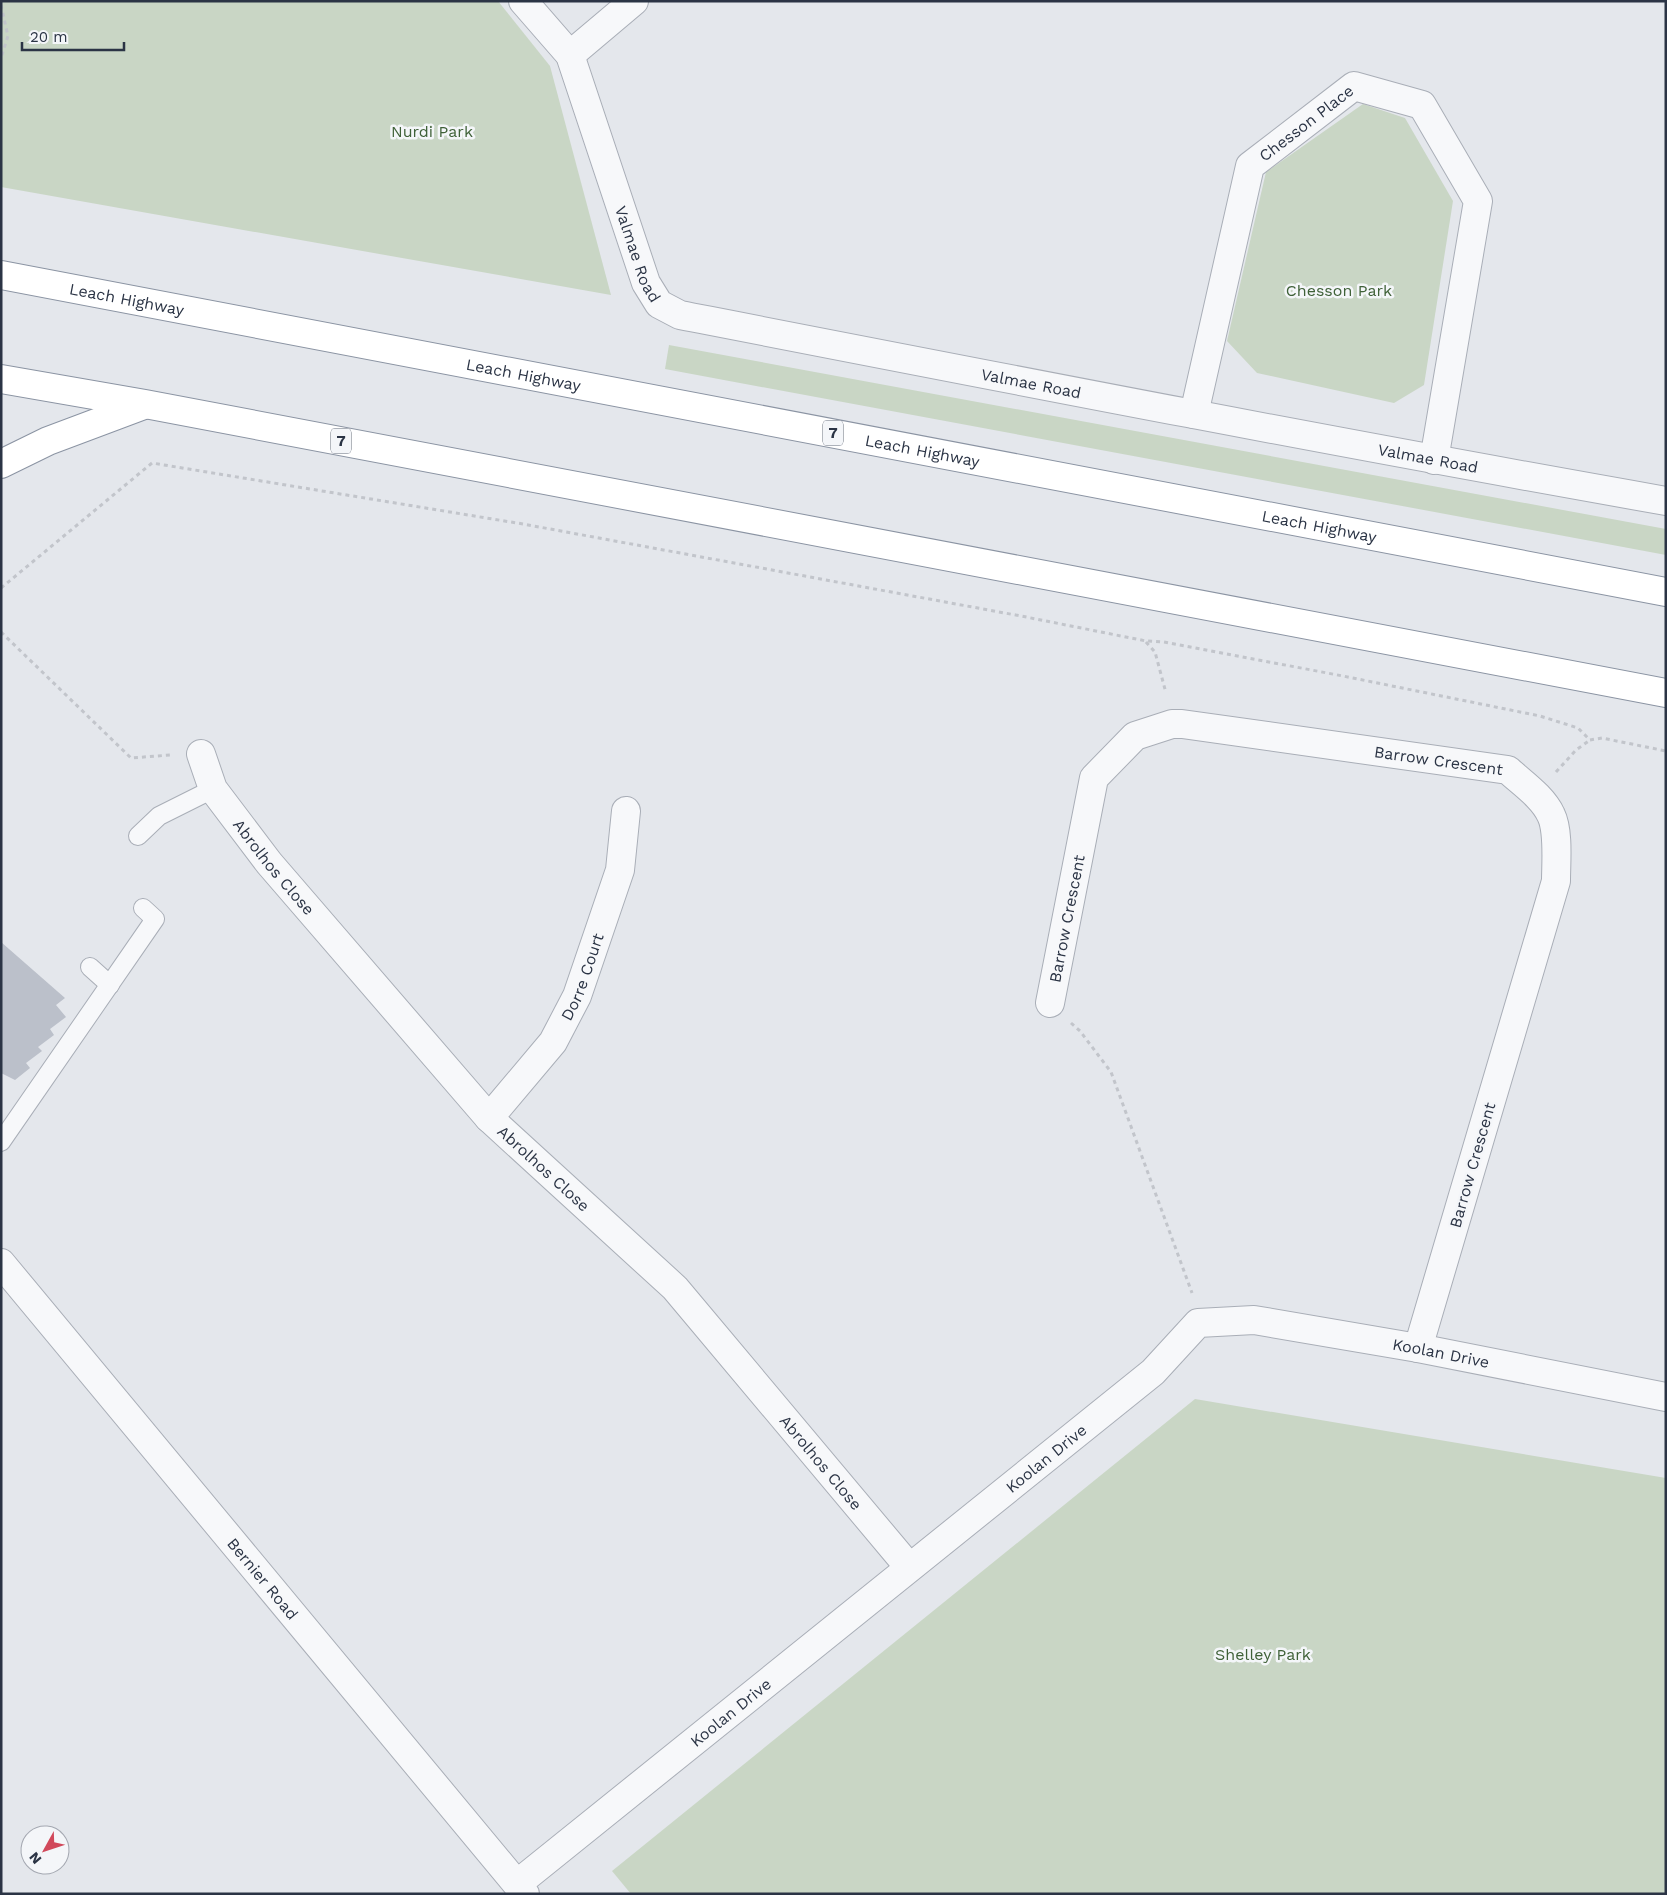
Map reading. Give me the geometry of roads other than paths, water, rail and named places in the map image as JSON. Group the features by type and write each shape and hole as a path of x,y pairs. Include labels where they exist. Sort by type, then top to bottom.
{"highway":[{"name":"Leach Highway","path":"1,275 1666,592"},
{"name":"7","path":"1,379 146,404 1666,693"},
{"path":"1,464 48,441 146,404"}],"street":[{"path":"523,1 570,55 634,1"},
{"name":"Valmae Road","path":"570,55 646,283 659,304 680,315 1434,460 1666,501"},
{"name":"Chesson Place","path":"1194,414 1250,166 1354,86 1422,105 1478,201 1434,460"},
{"name":"Barrow Crescent","path":"1050,1003 1094,778 1136,736 1172,724 1182,724 1508,770 1536,796 1552,815 1556,844 1556,881 1418,1348"},
{"name":"Abrolhos Close","path":"201,754 213,789 269,863 488,1118 675,1288 909,1567"},
{"name":"Dorre Court","path":"488,1118 553,1042 577,996 620,870 626,811"},
{"name":"Bernier Road","path":"1,1263 521,1889"},
{"name":"Koolan Drive","path":"521,1889 909,1567 1153,1372 1198,1323 1254,1320 1418,1348 1666,1397"}],"lane":[{"path":"138,836 159,816 213,789"},
{"path":"1,1142 155,919 143,908"},
{"path":"90,967 110,985"}],"park label":[{"name":"Nurdi Park","path":"432,131"},
{"name":"Chesson Park","path":"1339,290"},
{"name":"Shelley Park","path":"1263,1654"}]}
